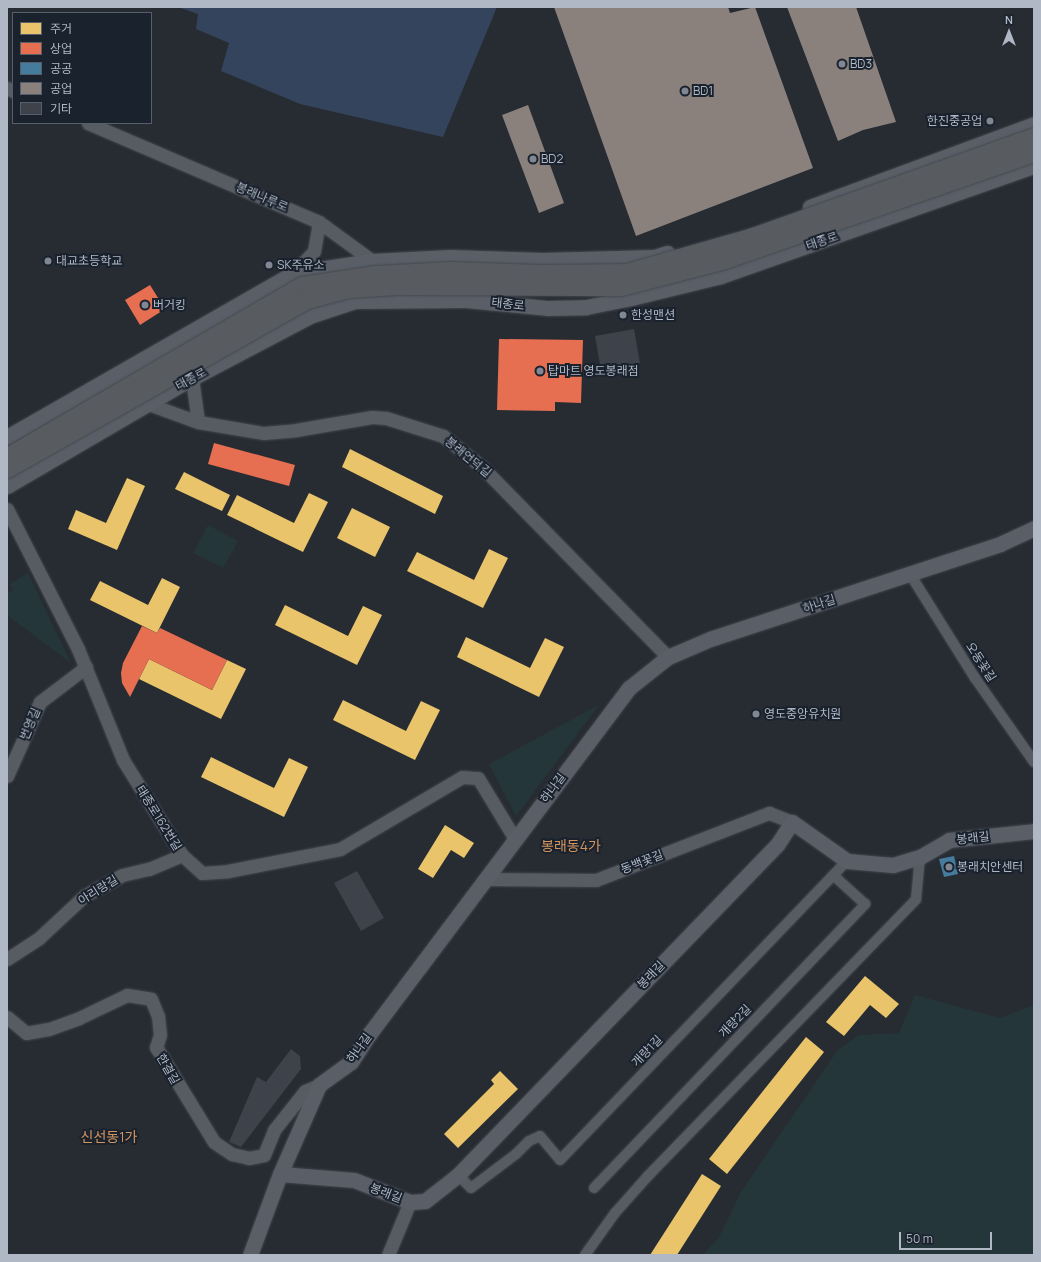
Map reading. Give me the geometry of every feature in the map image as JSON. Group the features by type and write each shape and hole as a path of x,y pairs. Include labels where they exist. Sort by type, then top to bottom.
{"highway":[{"path":"7,456 302,285 375,274 450,270 542,273 626,272 753,236 1034,136"},
{"path":"7,469 307,300 349,289 397,286 622,287 722,261 1034,153"}],"main road":[{"path":"7,437 293,273 372,261 450,257 542,260 655,257 752,228 1034,124"},
{"name":"태종로","path":"7,486 192,378 310,316 355,301 419,298 466,300 547,308 586,307 631,298 721,276 1034,166"},
{"name":"하나길","path":"319,1085 351,1062 370,1033 629,688 668,657 710,640 1000,544 1034,528"},
{"path":"792,822 847,861"},
{"name":"봉래길","path":"280,1174 354,1180 410,1202 425,1201 458,1175 777,845 792,822"},
{"name":"봉래길","path":"847,861 893,865 920,857 949,840 1034,831"},
{"path":"250,1255 280,1174 319,1085"}],"street":[{"name":"봉래나루로","path":"90,124 319,222 419,298"},
{"path":"293,273 314,251 319,222"},
{"path":"192,378 198,422"},
{"name":"봉래언덕길","path":"107,380 146,405 198,422 264,433 296,430 365,418 386,418 443,436 482,467 668,657"},
{"name":"태종로162번길","path":"7,509 86,667 123,760 182,855 202,873 228,871 340,849 462,777 478,778 515,839"},
{"name":"오동꽃길","path":"910,574 975,678 1034,762"},
{"name":"번영길","path":"7,776 40,702 86,667"},
{"name":"동백꽃길","path":"485,879 596,880 769,813 792,822"},
{"name":"아리랑길","path":"7,958 39,938 84,896 122,875 149,869 182,855"},
{"path":"585,1255 615,1213 648,1176 916,899 920,857"},
{"name":"개량1길","path":"458,1175 471,1188 516,1154 529,1141 540,1136 560,1160 847,861"},
{"name":"개량2길","path":"594,1188 865,904 834,875"},
{"name":"한결길","path":"7,1017 26,1033 49,1029 79,1018 126,995 151,999 158,1016 160,1034 156,1047 214,1142 232,1154 249,1158 264,1155 274,1130 305,1091 319,1085"},
{"path":"388,1255 410,1202"}],"shaded area":[{"path":"208,525 238,541 223,568 193,553"},
{"path":"28,573 71,663 7,615 7,594 13,590 10,584"},
{"path":"599,705 516,816 489,764"},
{"path":"915,995 1000,1018 1034,1005 1034,1255 703,1255 719,1237 741,1192 837,1051 859,1035 899,1033"}],"water":[{"path":"178,7 497,7 443,137 300,104 221,71 229,43 196,29 198,14"}],"building: 주거":[{"path":"350,449 443,496 435,514 342,467"},
{"path":"184,472 230,495 222,511 175,489"},
{"path":"127,478 145,486 117,550 68,529 76,510 106,523"},
{"path":"309,493 328,502 303,552 227,515 237,495 294,523"},
{"path":"352,508 390,527 375,557 337,538"},
{"path":"489,549 508,558 483,608 407,571 417,552 474,580"},
{"path":"162,578 180,587 157,633 90,600 100,581 148,605"},
{"path":"285,605 348,636 363,606 382,615 357,665 275,625"},
{"path":"466,637 530,668 545,638 564,647 539,697 457,657"},
{"path":"149,659 212,690 227,660 246,669 221,719 139,679"},
{"path":"343,700 406,731 421,701 440,710 415,760 333,720"},
{"path":"211,757 274,788 289,758 308,767 284,817 201,777"},
{"path":"445,825 474,843 464,858 451,850 433,878 418,869"},
{"path":"865,976 899,1004 886,1018 870,1005 844,1036 826,1022"},
{"path":"806,1037 824,1052 727,1174 709,1159"},
{"path":"500,1071 518,1089 458,1148 444,1134 494,1084 491,1080"},
{"path":"702,1174 721,1186 677,1255 650,1255"}],"building: 상업":[{"name":"버거킹","path":"150,285 165,309 140,325 125,300"},
{"name":"탑마트 영도봉래점","path":"499,339 583,340 581,403 555,402 555,411 497,410"},
{"path":"214,443 295,465 289,486 208,464"},
{"path":"142,626 157,633 160,628 227,660 212,690 149,659 130,697 122,683 121,673 123,663"}],"building: 공공":[{"name":"봉래치안센터","path":"954,856 958,874 944,877 939,859"}],"building: 공업":[{"name":"BD1","path":"554,7 728,7 730,13 755,7 813,168 636,236"},
{"name":"BD3","path":"787,7 856,7 896,122 863,130 838,141"},
{"name":"BD2","path":"528,105 564,203 539,213 502,115"}],"building: 기타":[{"path":"634,329 640,363 601,370 595,336"},
{"path":"357,871 384,918 361,931 334,883"},
{"path":"291,1049 300,1056 301,1069 241,1147 229,1142 257,1077 266,1082"}],"place":[{"name":"BD3","path":"842,64"},
{"name":"BD1","path":"685,91"},
{"name":"한진중공업","path":"990,121"},
{"name":"BD2","path":"533,159"},
{"name":"대교초등학교","path":"48,261"},
{"name":"SK주유소","path":"269,265"},
{"name":"버거킹","path":"145,305"},
{"name":"한성맨션","path":"623,315"},
{"name":"탑마트 영도봉래점","path":"540,371"},
{"name":"영도중앙유치원","path":"756,714"},
{"name":"봉래치안센터","path":"949,867"}],"district":[{"name":"봉래동4가","path":"571,846"},
{"name":"신선동1가","path":"109,1137"}]}
